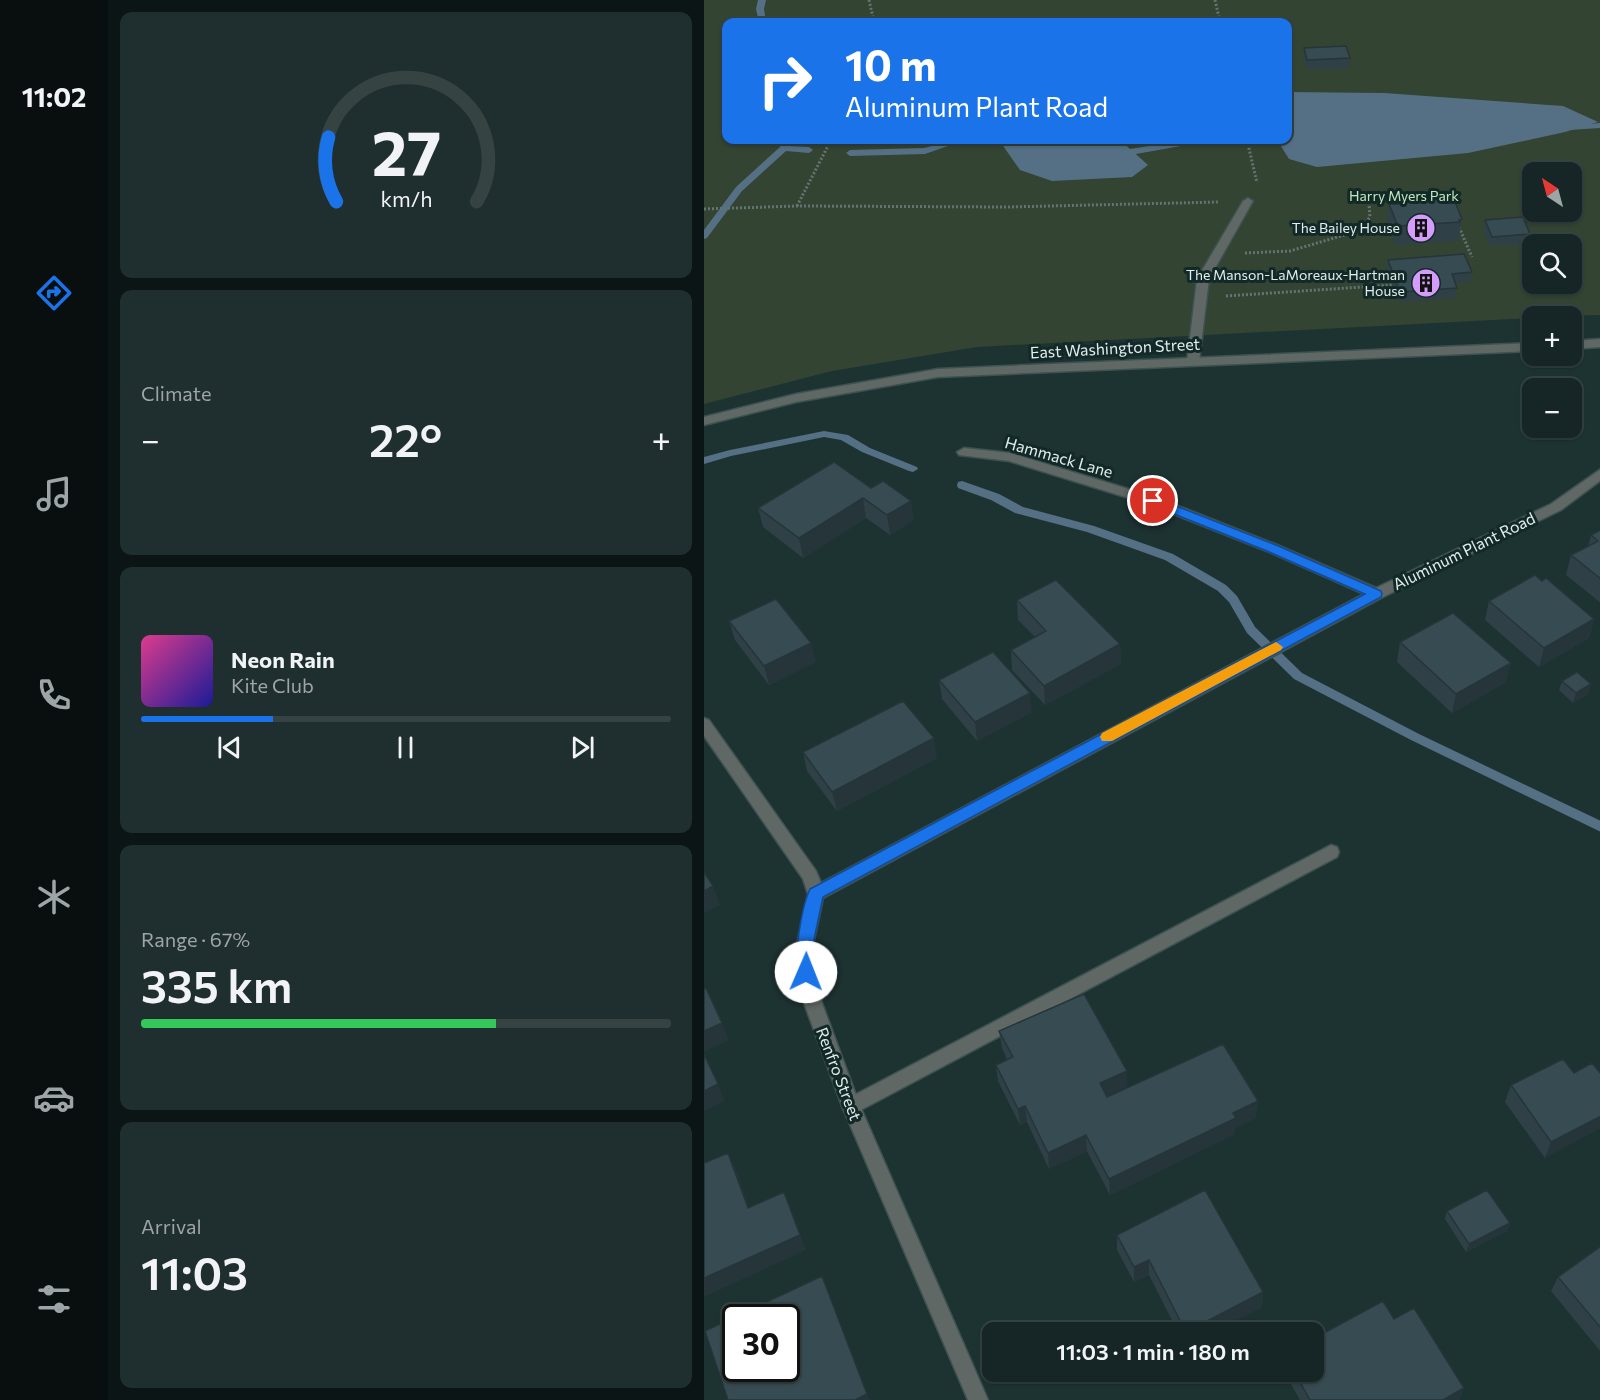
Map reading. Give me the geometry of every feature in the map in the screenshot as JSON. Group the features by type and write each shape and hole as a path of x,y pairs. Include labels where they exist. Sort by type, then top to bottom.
{"street":[{"path":"1193,362 1203,279 1248,201"},
{"path":"1582,344 1601,343"},
{"name":"East Washington Street","path":"704,421 796,398 938,373 1522,346"},
{"name":"Hammack Lane","path":"964,452 1010,457 1153,501 1272,548 1376,594"},
{"name":"Aluminum Plant Road","path":"816,894 1376,594 1556,507 1601,473"},
{"path":"704,724 800,860 810,876 816,894"},
{"path":"851,1106 1331,852"},
{"name":"Renfro Street","path":"816,894 806,944 806,972 813,1003 851,1106 978,1400"}],"path":[{"path":"869,0 873,18"},
{"path":"1215,0 1219,18"},
{"path":"797,206 829,144"},
{"path":"704,209 797,206 1008,207 1262,201 1248,144"},
{"path":"1358,232 1370,217 1369,205"},
{"path":"1454,227 1459,227 1472,257"},
{"path":"1217,255 1290,251 1358,232 1389,228"},
{"path":"1201,297 1321,292 1393,285"}],"green space":[{"name":"Harry Myers Park","path":"704,0 1600,0 1600,315 1582,315 1582,306 1522,306 1522,319 977,347 832,371 704,404"}],"water":[{"path":"1292,92 1384,93 1563,106 1598,122 1565,132 1468,153 1317,167 1289,159 1280,144 1292,144"},
{"path":"1002,144 1124,144 1148,165 1132,177 1052,181 1020,170"}],"building":[{"path":"1346,46 1350,58 1307,60 1304,48"},
{"path":"1447,191 1452,202 1455,202 1462,219 1459,220 1460,222 1398,226 1389,204 1401,204 1397,194"},
{"path":"1522,217 1522,222 1525,222 1530,234 1492,237 1485,220"},
{"name":"The Manson-LaMoreaux-Hartman House","path":"1464,254 1472,272 1452,274 1457,288 1400,292 1388,260"},
{"path":"834,462 871,488 883,481 911,501 887,515 863,498 799,538 758,508"},
{"path":"1601,530 1601,579 1571,555 1598,541 1591,535"},
{"path":"1535,575 1542,581 1546,578 1594,619 1544,648 1489,601"},
{"path":"1056,580 1120,644 1044,686 1011,650 1046,631 1017,600"},
{"path":"776,599 811,643 764,666 729,621"},
{"path":"1453,613 1511,663 1456,694 1400,642"},
{"path":"993,652 1030,693 975,722 939,680"},
{"path":"1577,672 1591,684 1576,693 1562,681"},
{"path":"903,701 934,738 832,792 803,752"},
{"path":"704,872 713,886 704,891"},
{"path":"706,988 722,1023 704,1031 704,989"},
{"path":"1084,994 1127,1071 1100,1083 1107,1097 1223,1044 1258,1101 1233,1113 1236,1118 1109,1179 1086,1135 1048,1153 1025,1106 1018,1109 996,1065 1013,1057 999,1031"},
{"path":"704,1054 718,1084 704,1091"},
{"path":"1563,1059 1574,1073 1592,1063 1601,1074 1601,1116 1551,1142 1511,1085"},
{"path":"728,1153 748,1208 784,1192 800,1235 704,1278 704,1163"},
{"path":"1205,1190 1263,1292 1205,1322 1181,1322 1149,1260 1134,1267 1117,1235"},
{"path":"1487,1190 1510,1223 1469,1244 1447,1211"},
{"path":"1601,1246 1601,1328 1558,1277"},
{"path":"822,1276 867,1394 855,1400 728,1400 722,1382 800,1382 800,1304 762,1304"},
{"path":"1383,1301 1394,1319 1414,1308 1464,1388 1443,1400 1310,1400 1300,1382 1324,1382 1324,1333"},
{"path":"722,1323 722,1382 705,1331"}],"waterway":[{"path":"762,0 760,9 762,18"},
{"path":"1569,128 1601,125"},
{"path":"784,148 786,144"},
{"path":"850,153 925,151 948,144"},
{"path":"1120,151 1130,152 1175,144"},
{"path":"704,236 739,189 784,148"},
{"path":"784,148 809,150"},
{"path":"704,461 730,453 824,434 844,437 866,450 913,469"},
{"path":"962,485 995,497 1019,510 1090,529 1169,557 1222,588 1233,599 1251,630 1298,676 1415,737 1601,827"}],"slow traffic":[{"path":"1107,737 1276,647"}],"place":[{"name":"The Bailey House","path":"1421,228"},
{"name":"The Manson-LaMoreaux-Hartman House","path":"1426,283"}],"route":[{"path":"806,972 806,944 816,894 1376,594 1272,548 1153,501"}]}
